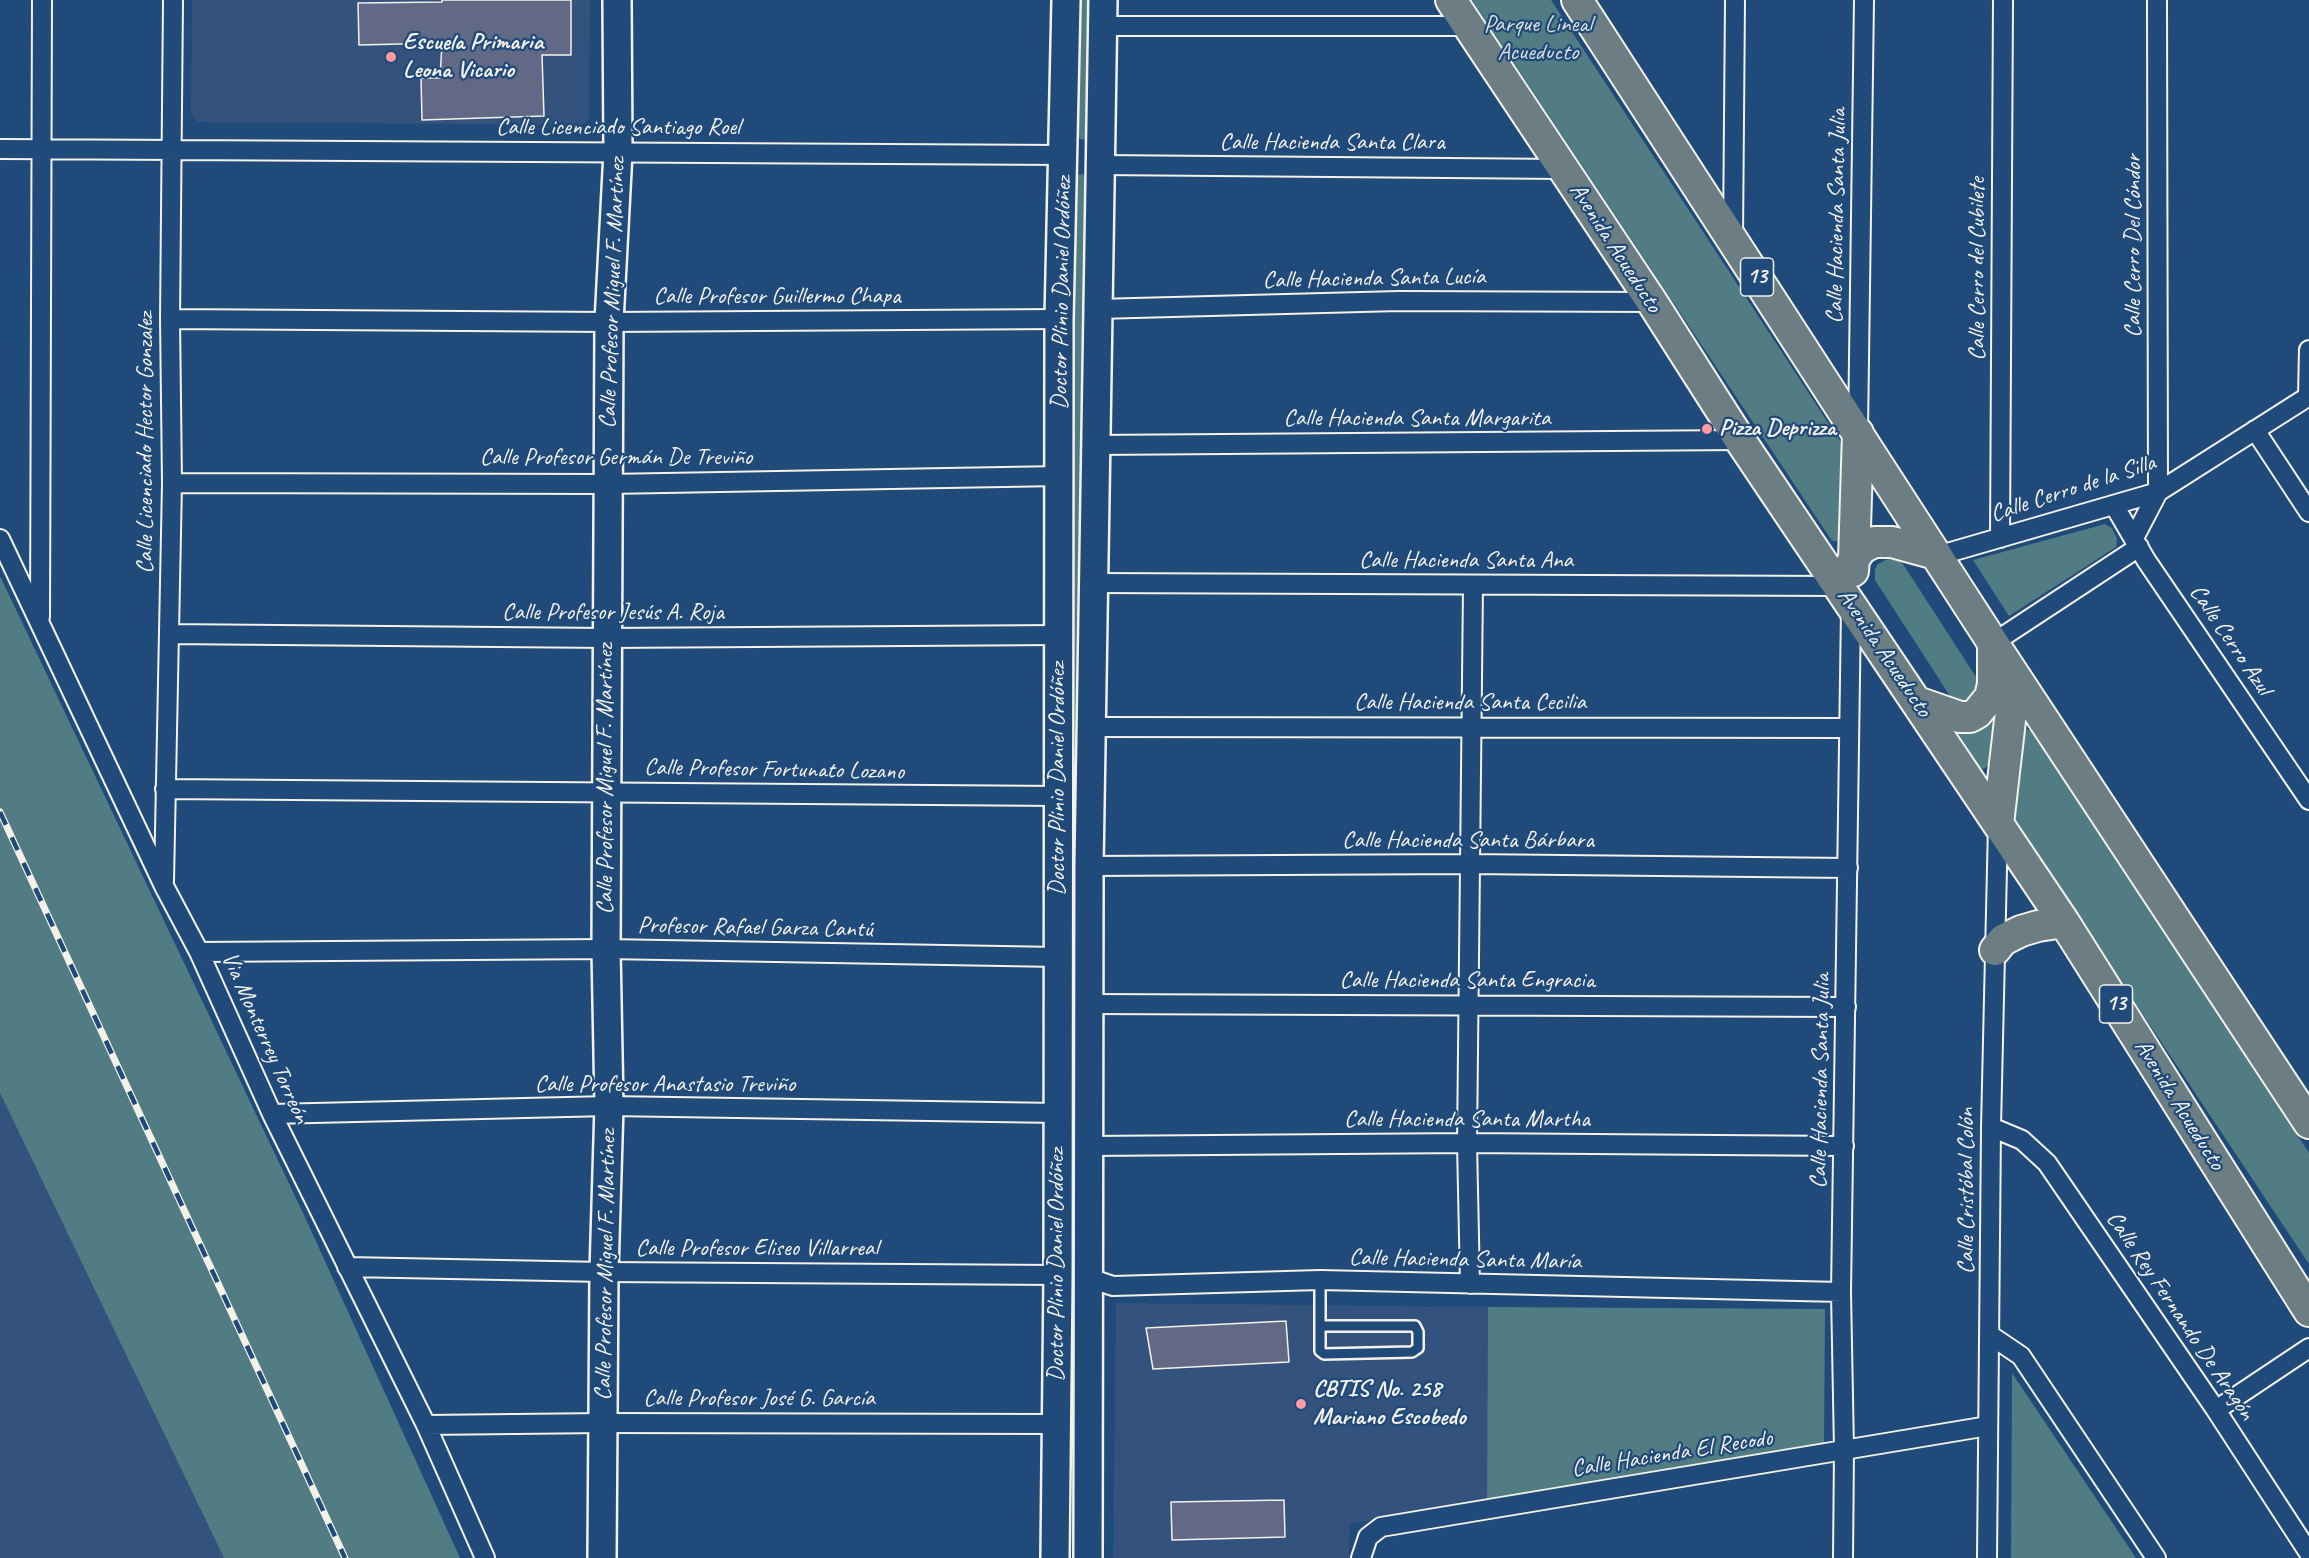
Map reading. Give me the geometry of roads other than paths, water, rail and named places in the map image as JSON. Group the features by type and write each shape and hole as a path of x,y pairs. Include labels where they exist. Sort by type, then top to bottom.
{"main road":[{"name":"Avenida Acueducto","path":"1451,0 1652,302 1740,440 2064,922 2306,1301"},
{"name":"13","path":"1577,0 2015,677 2309,1123"},
{"path":"1845,595 1854,560 1858,433"},
{"path":"1854,560 1862,548 1874,542 1892,542 1936,555"},
{"path":"1917,702 1960,717 1970,717 1977,713 1990,697 1993,684 1993,643"},
{"path":"1998,824 2015,677"},
{"path":"1995,950 2003,940 2021,931 2064,922"}],"street":[{"path":"40,621 42,0"},
{"name":"Calle Licenciado Hector Gonzalez","path":"164,886 172,483 170,320 173,0"},
{"name":"Calle Profesor Miguel F. Martínez","path":"603,1558 604,1272 609,1106 606,792 609,322 618,152 617,0"},
{"name":"Doctor Plinio Daniel Ordóñez","path":"1055,1558 1058,1275 1059,319 1066,0"},
{"path":"1733,240 1735,0"},
{"name":"Calle Hacienda Santa Julia","path":"1858,433 1864,0"},
{"name":"Calle Cerro del Cubilete","path":"2000,538 2003,0"},
{"name":"Calle Cerro Del Cóndor","path":"2157,0 2158,492"},
{"path":"1103,13 1468,26"},
{"name":"Doctor Plinio Daniel Ordóñez","path":"1088,1558 1090,727 1103,13"},
{"name":"Calle Licenciado Santiago Roel","path":"0,149 1064,155"},
{"path":"1064,155 1100,165"},
{"name":"Calle Hacienda Santa Clara","path":"1100,165 1563,169"},
{"name":"Calle Hacienda Santa Lucía","path":"1097,309 1399,301 1652,302"},
{"name":"Calle Profesor Guillermo Chapa","path":"170,320 609,322 1059,319"},
{"path":"2308,396 2309,350"},
{"name":"Calle Cerro de la Silla","path":"1936,555 2158,492 2308,396"},
{"path":"2255,430 2309,512"},
{"name":"Calle Hacienda Santa Margarita","path":"1095,445 1740,440"},
{"name":"Calle Profesor Germán De Treviño","path":"172,483 608,483 1060,476"},
{"path":"1993,643 2136,543 2158,492"},
{"name":"Calle Cerro Azul","path":"2114,505 2136,543 2309,800"},
{"name":"Via Monterrey Torreón","path":"0,539 164,886 199,952 272,1114 426,1425 485,1558"},
{"name":"Calle Hacienda Santa Ana","path":"1093,584 1473,585 1845,595"},
{"path":"1470,1284 1467,1143 1473,585"},
{"name":"Calle Hacienda Santa Julia","path":"1843,1558 1844,1450 1841,1292 1849,728 1845,595"},
{"name":"Calle Profesor Jesús A. Roja","path":"169,634 607,638 1058,636"},
{"name":"Calle Hacienda Santa Cecilia","path":"1090,727 1849,728"},
{"name":"Calle Profesor Fortunato Lozano","path":"165,789 1059,796"},
{"name":"Calle Cristóbal Colón","path":"1987,1558 1991,1127 1998,824"},
{"name":"Calle Hacienda Santa Bárbara","path":"1089,866 1469,864 1848,868"},
{"name":"Profesor Rafael Garza Cantú","path":"199,952 606,949 1058,957"},
{"name":"Calle Hacienda Santa Engracia","path":"1088,1004 1846,1007"},
{"name":"Calle Profesor Anastasio Treviño","path":"272,1114 609,1106 1058,1113"},
{"name":"Calle Rey Fernando De Aragón","path":"1991,1127 2022,1140 2047,1163 2216,1410 2309,1553"},
{"name":"Calle Hacienda Santa Martha","path":"1089,1146 1467,1143 1844,1146"},
{"name":"Calle Profesor Eliseo Villarreal","path":"347,1267 604,1272 1058,1275"},
{"path":"1058,1275 1089,1278"},
{"name":"Calle Hacienda Santa María","path":"1089,1278 1113,1287 1320,1280 1841,1292"},
{"path":"1990,1335 2020,1356 2156,1558"},
{"path":"2216,1410 2309,1347"},
{"name":"Calle Profesor José G. García","path":"426,1425 1055,1424"},
{"name":"Calle Hacienda El Recodo","path":"1360,1558 1368,1537 1382,1527 1988,1426"}],"lane":[{"path":"1320,1280 1320,1326 1320,1351 1324,1354 1412,1353 1418,1348 1418,1332 1415,1326 1320,1326"}],"railway":[{"path":"0,812 345,1558"}],"place":[{"name":"Escuela Primaria Leona Vicario","path":"391,57"},
{"name":"Pizza Deprizza","path":"1707,429"},
{"name":"CBTIS No. 258 Mariano Escobedo","path":"1301,1404"}],"park label":[{"name":"Parque Lineal Acueducto","path":"1538,39"}]}
